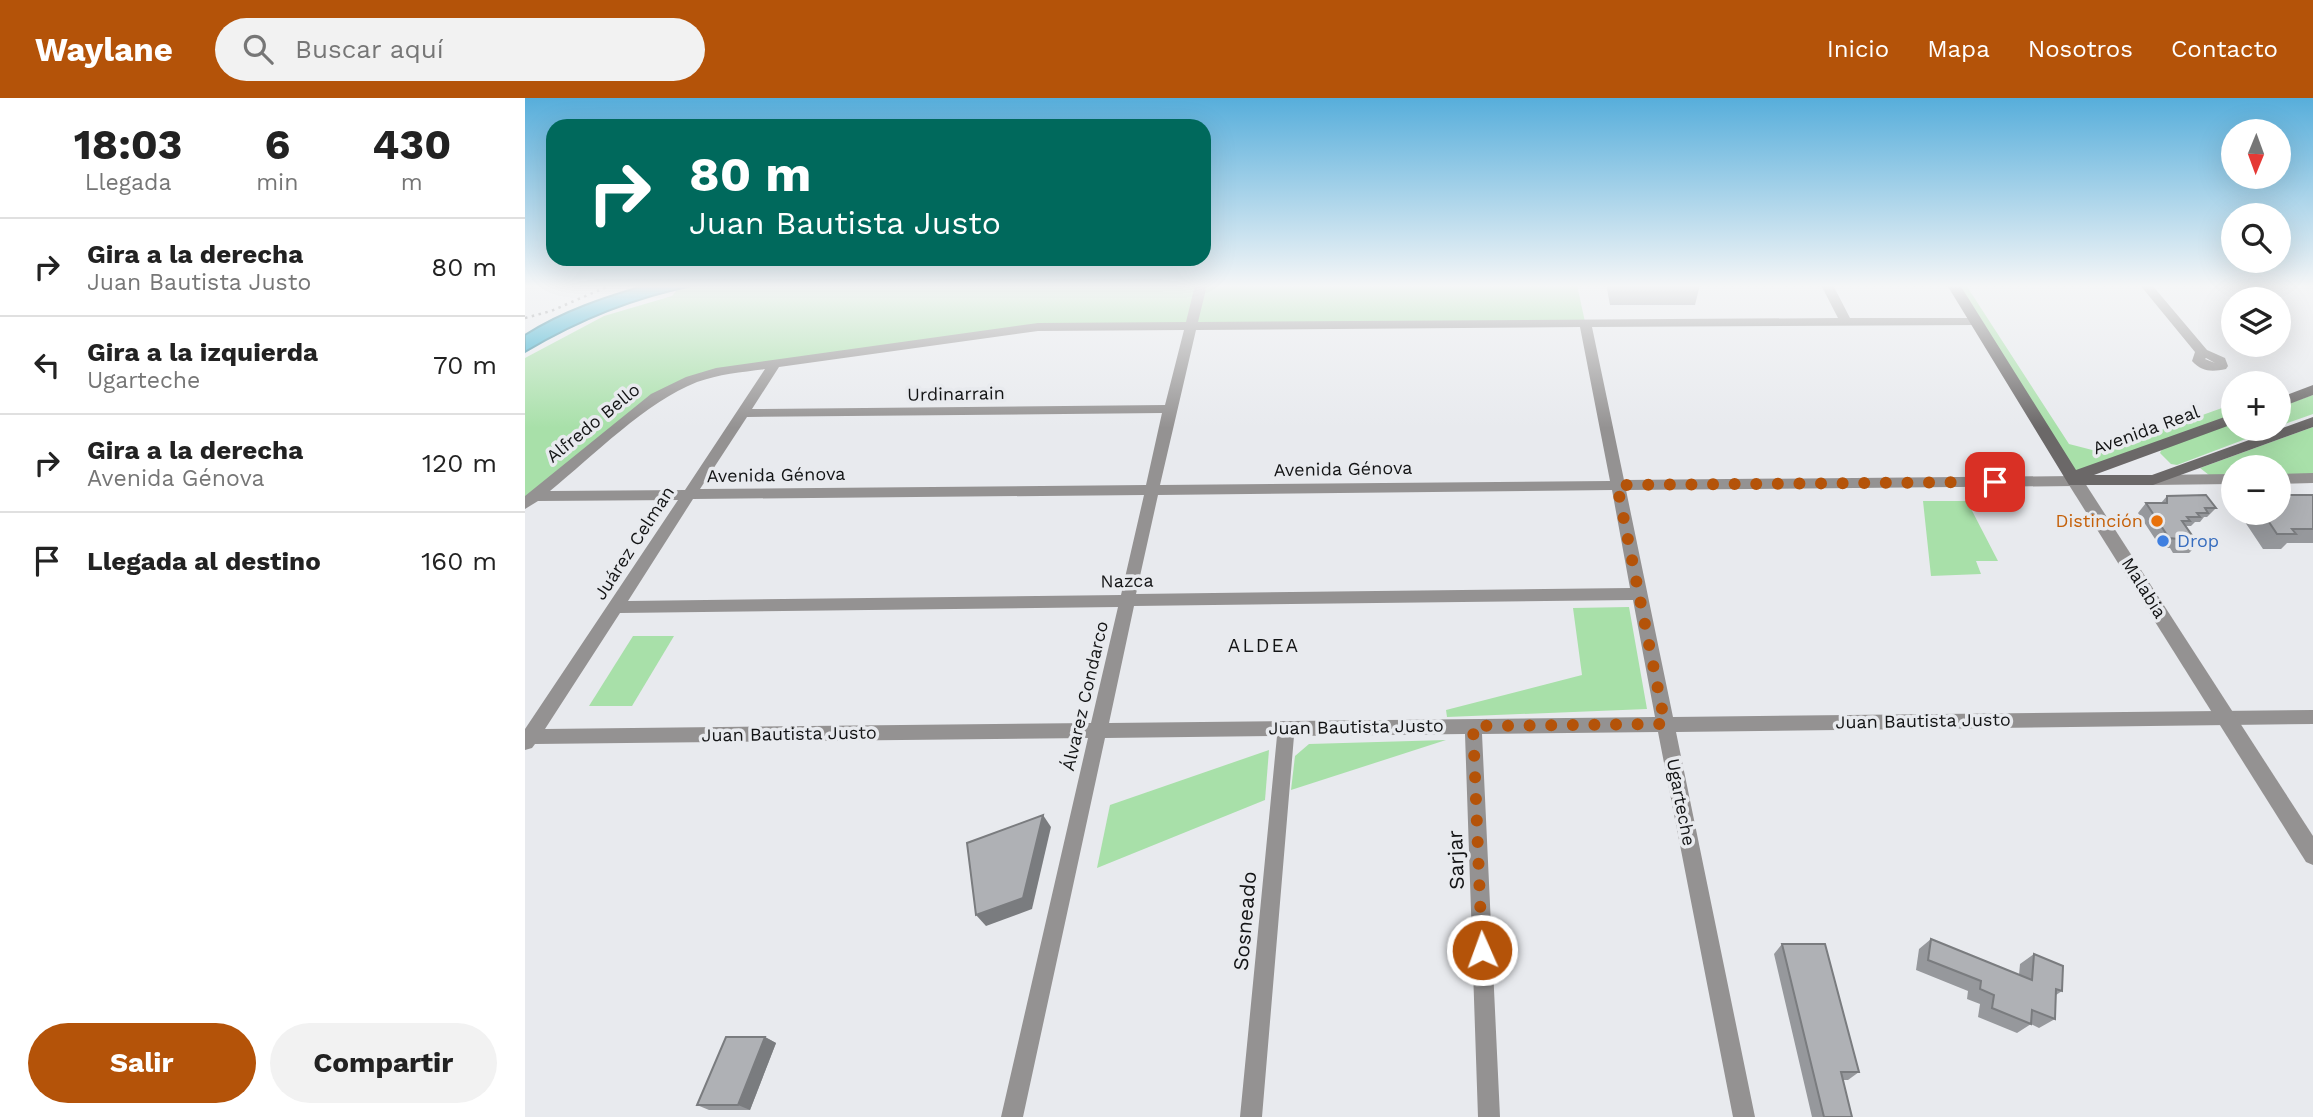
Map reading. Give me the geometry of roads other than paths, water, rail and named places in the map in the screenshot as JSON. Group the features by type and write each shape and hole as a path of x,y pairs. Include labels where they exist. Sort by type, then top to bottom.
{"main road":[{"name":"Malabia","path":"1982,333 2074,479"},
{"path":"2291,398 2313,390"},
{"path":"2126,457 2153,480 2313,422"},
{"name":"Avenida Real","path":"2074,479 2126,457 2221,423"},
{"name":"Avenida Génova","path":"2074,479 2153,480"}],"street":[{"name":"Alfredo Bello","path":"530,500 656,397 691,380 720,371 776,362 996,333"},
{"name":"Álvarez Condarco","path":"1012,1117 1188,333"},
{"name":"Ugarteche","path":"1587,333 1744,1117"},
{"path":"2185,333 2203,354"},
{"name":"Juárez Celman","path":"527,739 776,362"},
{"name":"Urdinarrain","path":"742,413 1170,409"},
{"path":"2291,479 2313,478"},
{"name":"Avenida Génova","path":"530,500 689,495 2074,479"},
{"name":"Malabia","path":"2074,479 2313,855"},
{"name":"Avenida Génova","path":"2153,480 2221,479"},
{"name":"Nazca","path":"615,607 1639,594"},
{"name":"Juan Bautista Justo","path":"527,739 2313,717"},
{"name":"Sarjar","path":"1473,726 1489,1117"},
{"name":"Sosneado","path":"1251,1117 1286,728"}],"water":[{"path":"529,333 561,333 525,352 525,335"}],"place":[{"name":"Distinción","path":"2157,521"},
{"name":"Drop","path":"2163,541"}],"district":[{"name":"ALDEA","path":"1264,645"}]}
